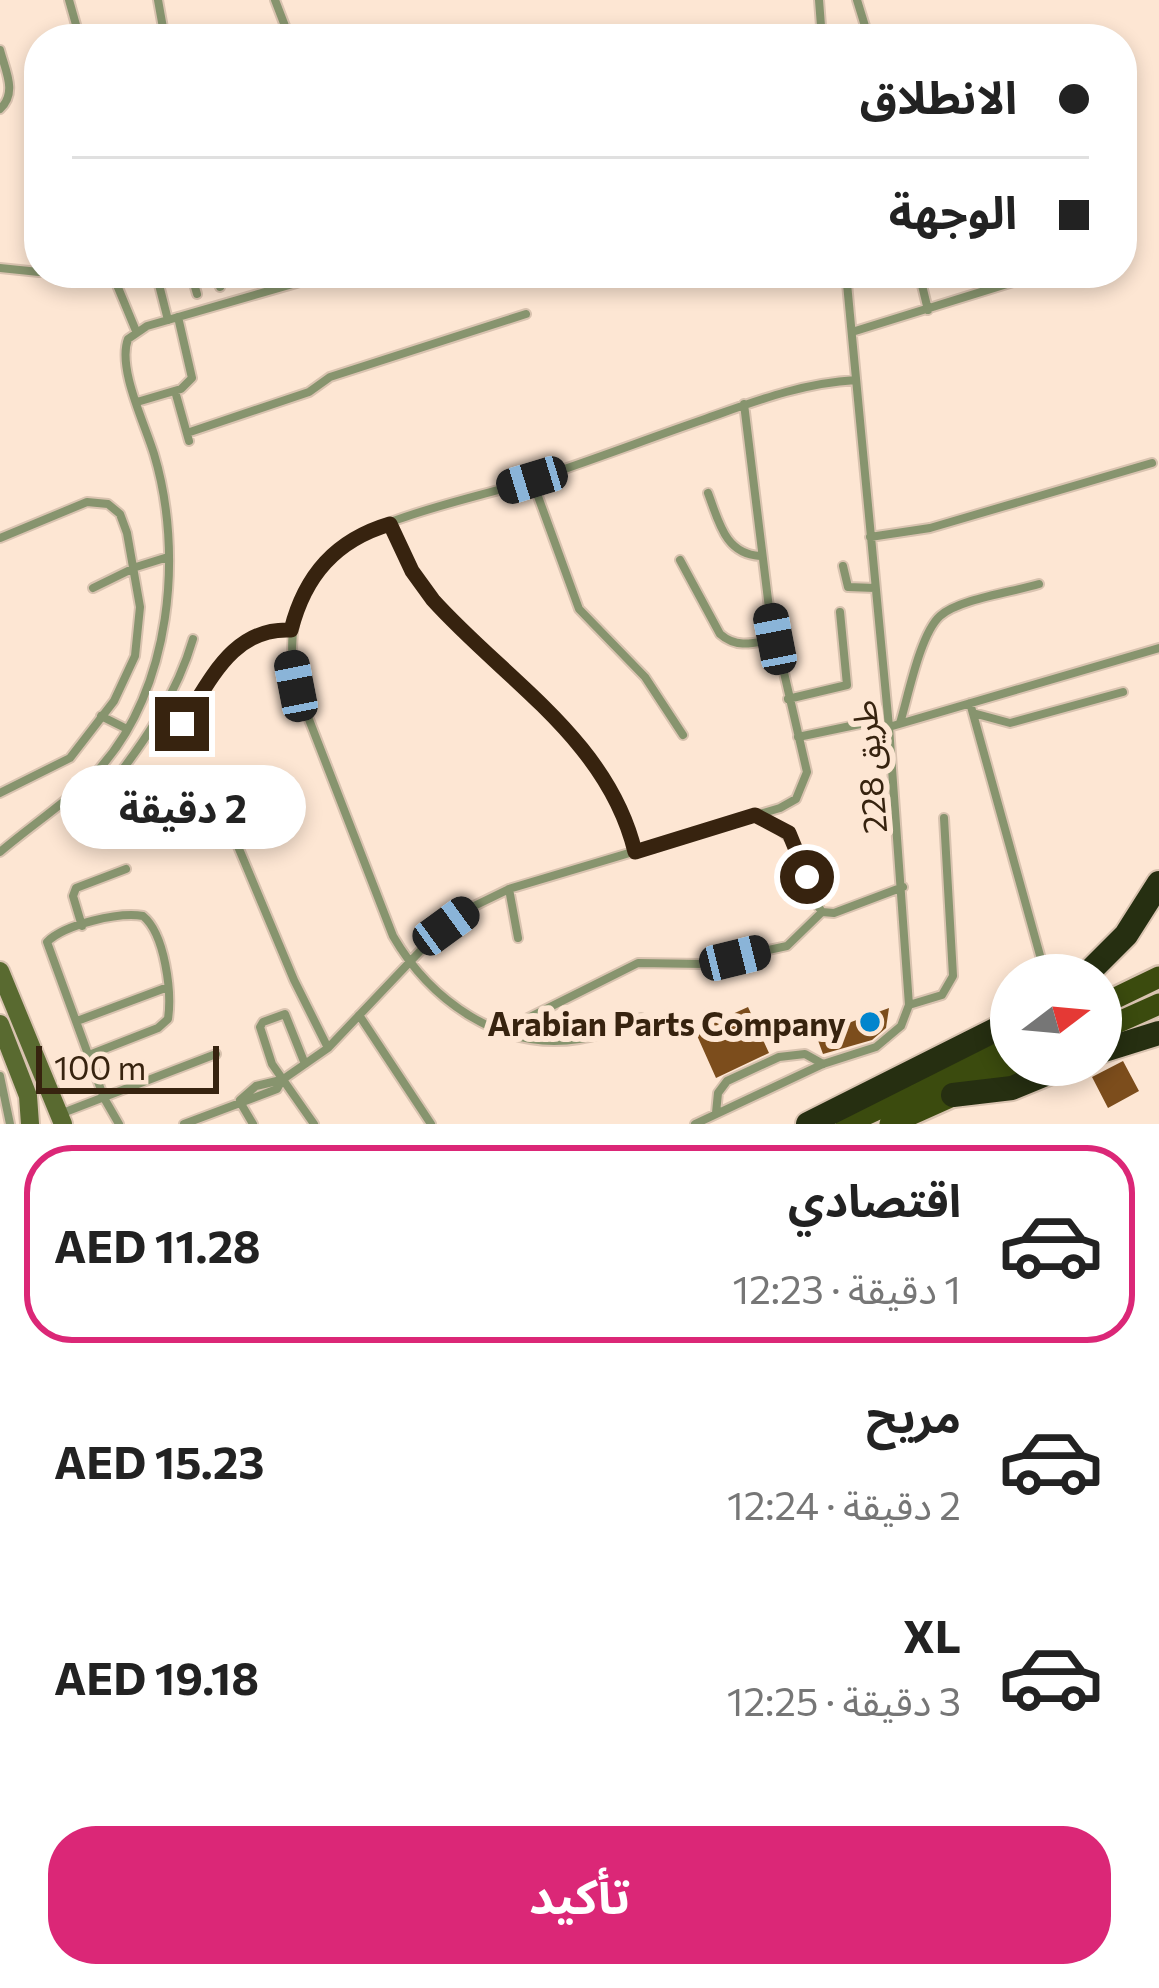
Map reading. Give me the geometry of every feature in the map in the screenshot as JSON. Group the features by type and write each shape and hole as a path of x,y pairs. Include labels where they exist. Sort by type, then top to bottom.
{"highway":[{"path":"1107,954 1126,935 1159,883"},
{"path":"808,1124 990,1033"},
{"path":"1122,1044 1159,1033"},
{"path":"953,1095 1017,1086"}],"main road":[{"path":"1122,995 1159,977"},
{"path":"1122,1021 1159,1004"},
{"path":"846,1124 990,1057"},
{"path":"890,1124 990,1079"}],"street":[{"path":"0,971 61,1119"},
{"path":"0,1024 24,1085 30,1124"}],"lane":[{"path":"0,50 10,96 0,109"},
{"path":"118,288 136,331"},
{"path":"137,402 188,385 193,374 162,288"},
{"path":"195,288 197,294"},
{"path":"2,850 100,767 146,691 163,628 168,557 159,471 124,350 136,331 279,288"},
{"name":"طريق 228","path":"848,288 875,587 894,725 909,1005"},
{"path":"923,288 928,310"},
{"path":"852,332 996,288"},
{"path":"175,391 188,437 309,392 327,378 526,314"},
{"path":"641,1018 579,1040 526,1039 455,1006 409,964 393,936 296,686 290,658 298,602 311,577 352,538 744,404 810,385 856,380"},
{"path":"184,1124 240,1100 256,1086 282,1080 328,1048 446,926 470,908 509,890 789,805 802,791 807,772 760,556 744,404"},
{"path":"870,537 931,528 1151,463"},
{"path":"532,480 579,609 645,677 682,735"},
{"path":"708,494 727,541 736,550 760,556"},
{"path":"0,538 87,502 101,502 120,514 136,567 140,623 135,656 122,688 70,758 0,794"},
{"path":"390,524 412,571 433,600 586,752 619,804 635,852"},
{"path":"93,588 168,557"},
{"path":"680,560 720,634 746,645 775,639"},
{"path":"843,566 848,587 875,587"},
{"path":"894,725 937,619 961,605 1040,584"},
{"path":"788,699 847,685 839,612"},
{"path":"182,724 239,644 269,630 291,630"},
{"path":"109,787 167,700 193,639"},
{"path":"894,725 972,708 1159,648"},
{"path":"146,691 167,700"},
{"path":"972,708 1010,723 1123,692"},
{"path":"972,708 1040,954"},
{"path":"101,716 127,729"},
{"path":"799,737 865,723"},
{"path":"169,813 255,778"},
{"path":"216,794 304,1004 328,1048"},
{"path":"755,815 783,828 794,840 821,912"},
{"path":"695,1124 823,1064 886,1041 901,1026 909,1005 942,995 953,976 944,818"},
{"path":"82,926 76,888 126,869"},
{"path":"501,1031 638,963 703,964 787,946 821,912 834,913 903,887"},
{"path":"509,890 518,938"},
{"path":"89,1055 164,1024 170,1012 156,932 149,920 129,915 82,926 52,936 47,946 104,1098 119,1124"},
{"path":"77,1021 168,987"},
{"path":"305,1064 285,1015 263,1022 260,1027 272,1064 314,1124"},
{"path":"359,1016 431,1124"},
{"path":"716,1114 718,1093 732,1078 792,1053 806,1054 823,1064"},
{"path":"61,1119 216,1054"},
{"path":"0,1076 10,1124"},
{"path":"240,1100 253,1124"}],"building":[{"path":"748,1007 769,1053 716,1078 695,1031"},
{"name":"Arabian Parts Company","path":"889,1008 886,1028 872,1040 823,1054 816,1035"},
{"path":"1122,1062 1139,1091 1108,1108 1097,1086 1122,1086"}],"place":[{"name":"Arabian Parts Company","path":"870,1022"}],"route":[{"path":"182,724 231,651 259,633 291,630 311,577 330,556 352,538 390,524 412,571 444,613 586,752 619,804 635,852 755,815 789,833 807,877"}]}
